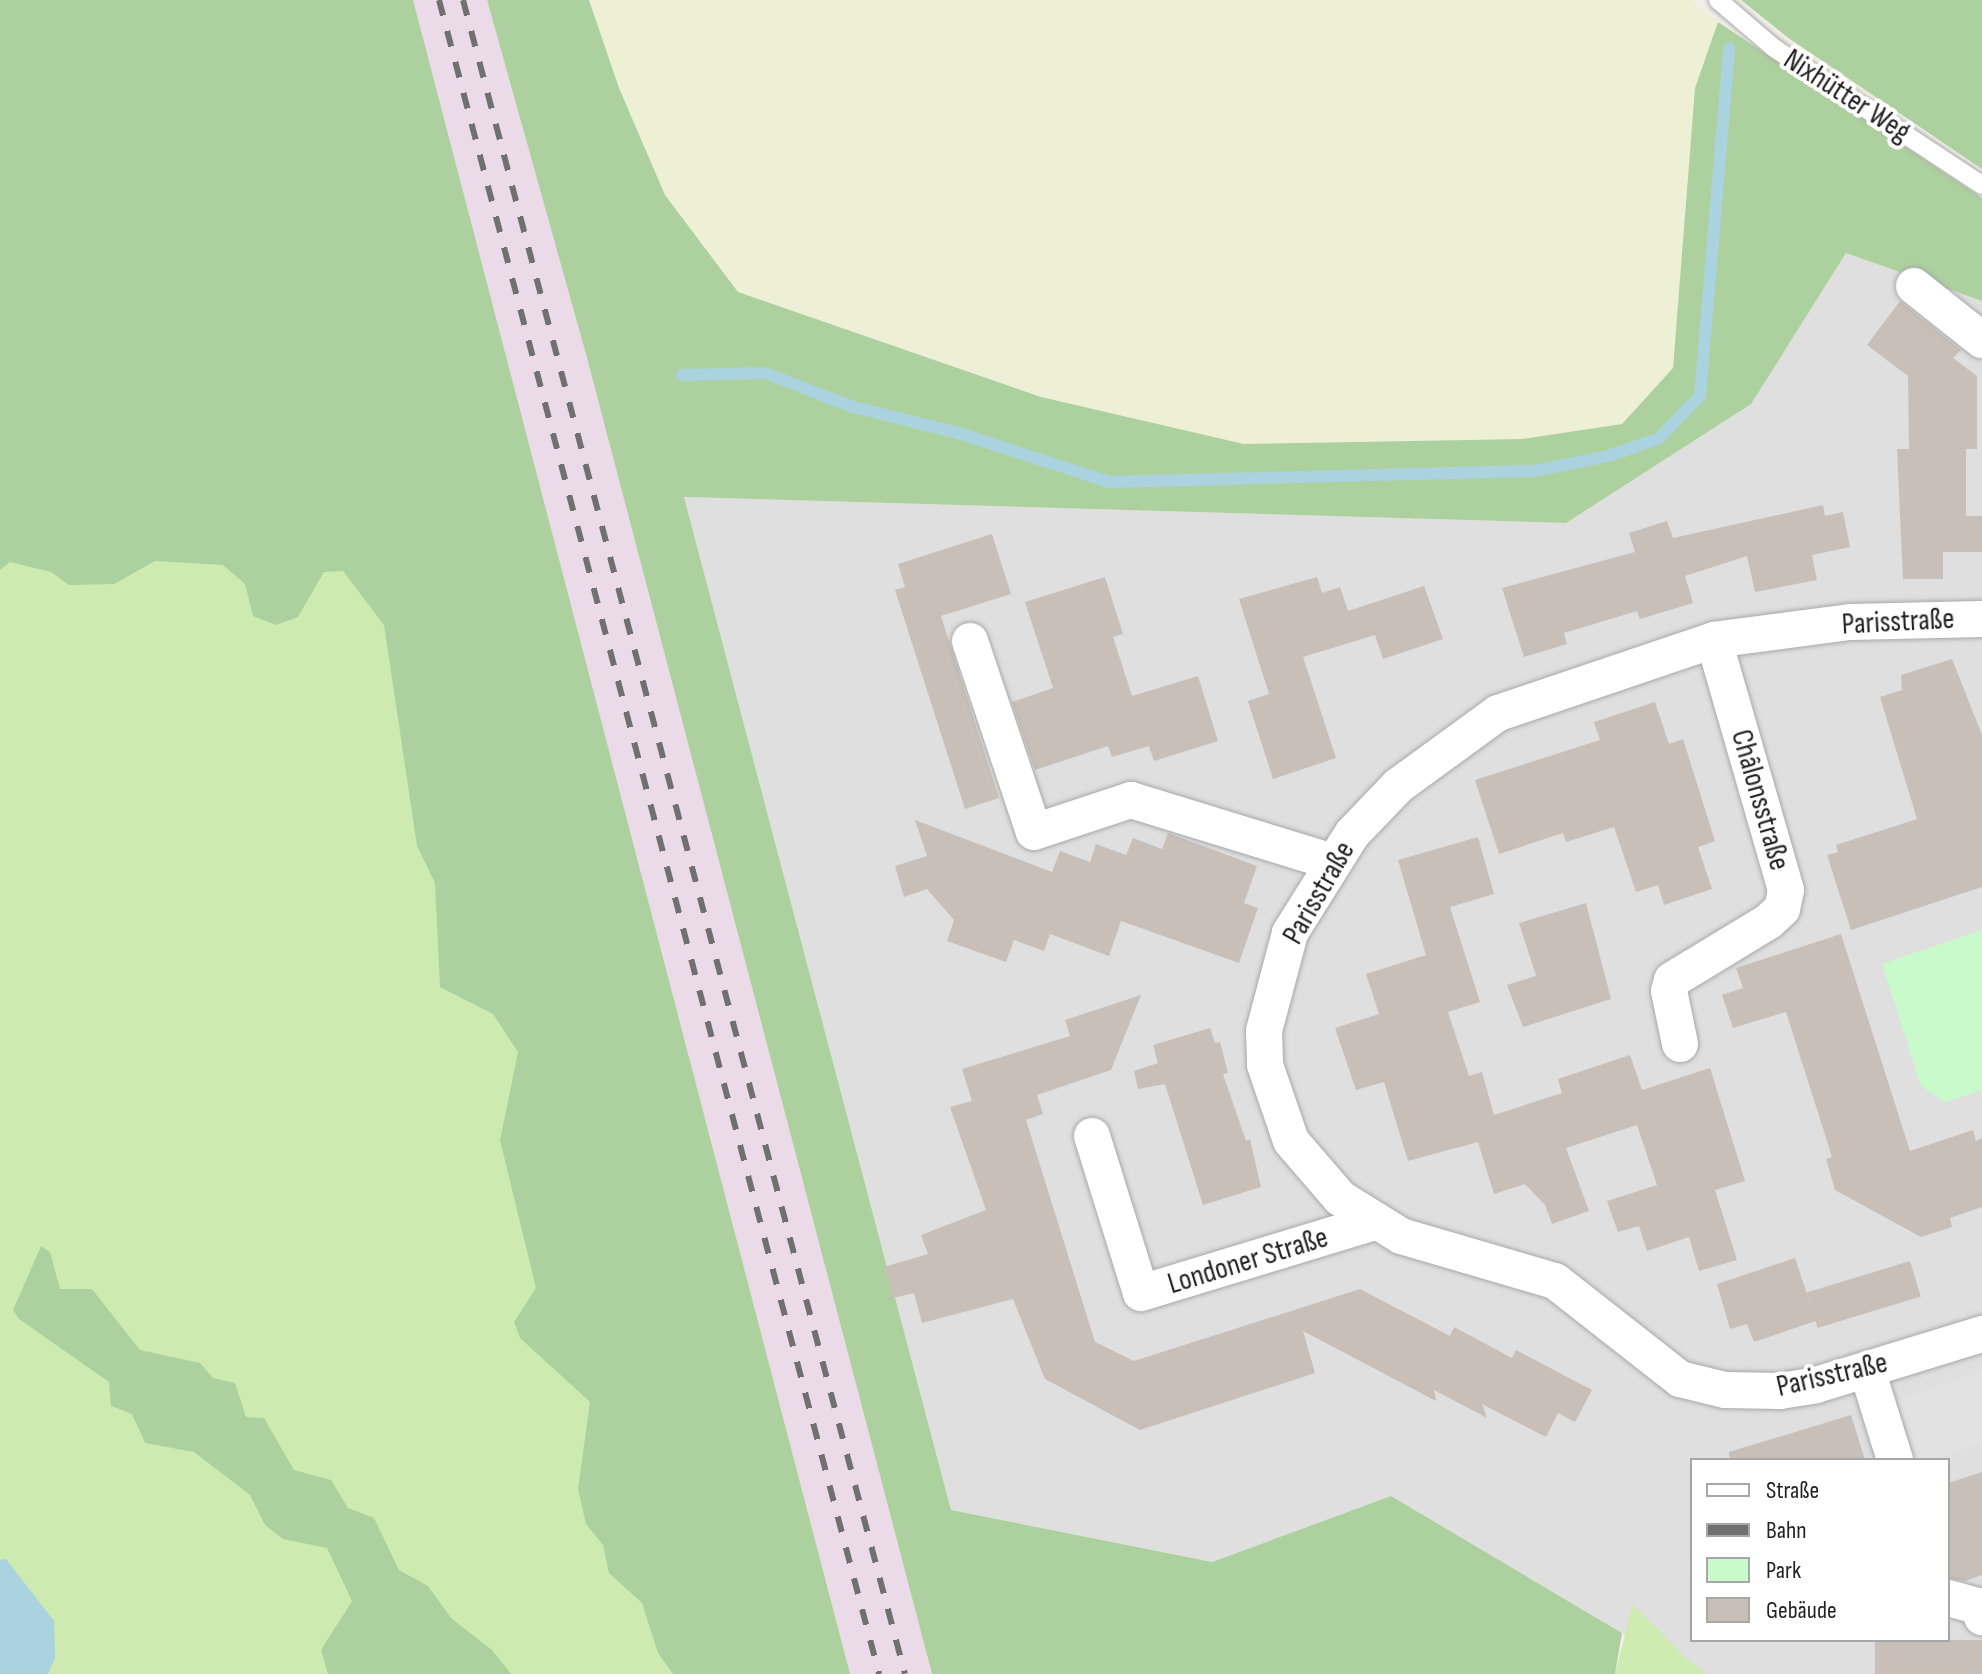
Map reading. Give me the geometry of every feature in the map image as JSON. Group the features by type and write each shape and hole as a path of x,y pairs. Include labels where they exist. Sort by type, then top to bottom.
{"street":[{"path":"1914,286 1982,340"},
{"name":"Parisstraße","path":"1982,619 1850,622 1714,640 1498,713 1398,786 1332,862 1290,933 1264,1031 1265,1065 1276,1109 1307,1166 1375,1222 1441,1251 1555,1281 1649,1358 1702,1387 1780,1391 1867,1370 1982,1334"},
{"name":"Châlonsstraße","path":"1680,1044 1669,991 1672,980 1769,921 1782,909 1786,890 1714,640"},
{"path":"970,641 1034,832 1131,800 1332,862"},
{"name":"Londoner Straße","path":"1092,1136 1141,1293 1375,1222"},
{"path":"1867,1370 1894,1458"},
{"path":"1950,1599 1978,1606 1982,1617"}],"lane":[{"name":"Nixhütter Weg","path":"1718,0 1774,48 1982,185"}],"shaded area":[{"path":"412,0 487,0 587,358 932,1674 850,1674"},
{"path":"1847,253 1982,301 1982,1674 1691,1674 1391,1496 1212,1562 951,1510 684,497 1566,523"},
{"path":"1982,1371 1982,1443 1938,1458 1913,1458 1894,1401"}],"green space":[{"path":"0,0 413,0 850,1674 673,1674 658,1653 642,1603 609,1573 603,1545 586,1524 578,1489 590,1402 520,1338 514,1322 536,1288 500,1140 518,1052 493,1014 440,987 435,883 417,846 384,625 343,571 324,572 298,617 276,625 253,616 245,584 223,565 155,561 114,584 69,585 51,572 10,562 0,570"},
{"path":"487,0 589,0 619,88 665,195 738,292 1041,397 1244,444 1522,439 1622,424 1673,368 1695,88 1718,22 1982,198 1982,301 1846,253 1751,404 1566,523 684,497 951,1510 1212,1562 1391,1496 1622,1633 1615,1674 932,1674 587,358"},
{"path":"589,0 1691,0 1718,22 1695,88 1673,368 1622,424 1522,439 1244,444 1041,397 738,292 665,195 619,88"},
{"path":"1741,0 1982,0 1982,169 1787,37"},
{"path":"0,299 507,375 850,1674 0,1674"},
{"path":"1982,930 1982,1090 1945,1102 1921,1086 1882,964"},
{"path":"41,1246 50,1252 60,1289 92,1289 140,1350 200,1363 213,1378 235,1383 246,1417 264,1418 294,1470 331,1480 348,1508 374,1518 399,1570 428,1586 451,1618 492,1650 511,1674 328,1674 321,1650 352,1601 327,1548 283,1539 265,1525 250,1495 194,1452 145,1443 132,1414 111,1406 109,1382 19,1319 13,1310"},
{"path":"1633,1604 1687,1659 1707,1674 1615,1674"}],"water":[{"path":"6,1559 54,1621 55,1658 48,1674 0,1674 0,1560"}],"building":[{"path":"1900,301 1961,350 1953,358 1977,376 1977,449 1966,449 1966,516 1982,516 1982,552 1943,552 1943,579 1903,579 1897,449 1909,449 1908,376 1867,345"},
{"path":"1823,505 1825,516 1843,512 1850,547 1812,555 1817,580 1755,592 1747,556 1685,576 1693,603 1640,619 1637,611 1564,633 1567,644 1524,657 1502,588 1635,552 1629,533 1667,521 1673,538"},
{"path":"992,534 1011,594 941,616 999,798 965,809 895,590 905,587 898,564"},
{"path":"1105,577 1123,634 1113,637 1132,696 1198,676 1218,741 1154,761 1149,746 1112,757 1108,746 1035,770 1012,702 1053,688 1025,602"},
{"path":"1317,577 1322,593 1340,587 1348,611 1424,586 1443,639 1383,659 1375,635 1303,657 1336,758 1273,779 1248,701 1269,694 1239,599"},
{"path":"1952,659 1982,735 1982,887 1851,930 1827,855 1838,852 1836,845 1917,819 1880,697 1902,690 1901,675"},
{"path":"1655,702 1669,744 1683,739 1715,841 1698,847 1712,889 1664,905 1658,885 1636,892 1614,827 1566,842 1563,833 1499,854 1475,780 1600,740 1594,722"},
{"path":"915,820 1052,872 1060,851 1090,862 1096,844 1126,855 1133,838 1162,849 1168,833 1257,866 1244,903 1258,908 1239,963 1121,921 1109,956 1050,934 1044,951 1014,940 1006,962 947,941 954,920 927,889 904,897 895,866 927,856"},
{"path":"1478,837 1494,894 1450,907 1480,1002 1448,1012 1469,1076 1482,1072 1494,1115 1562,1093 1558,1079 1630,1055 1642,1090 1710,1068 1745,1181 1715,1190 1737,1260 1699,1271 1689,1237 1647,1251 1639,1226 1618,1232 1607,1201 1657,1185 1637,1125 1566,1148 1589,1211 1552,1224 1545,1205 1525,1184 1494,1194 1478,1142 1408,1161 1384,1082 1356,1090 1335,1028 1379,1014 1366,974 1426,955 1398,860"},
{"path":"1586,903 1611,999 1523,1027 1507,985 1536,976 1519,923"},
{"path":"1841,934 1910,1151 1973,1130 1976,1141 1982,1138 1982,1207 1950,1218 1952,1227 1921,1237 1835,1190 1826,1159 1832,1157 1786,1012 1733,1028 1722,995 1743,988 1736,968"},
{"path":"1141,995 1111,1070 1037,1095 1043,1114 1026,1120 1095,1342 1134,1361 1360,1289 1450,1336 1454,1327 1512,1358 1516,1350 1592,1390 1575,1422 1558,1413 1546,1437 1482,1404 1487,1418 1434,1390 1436,1401 1303,1331 1315,1373 1140,1430 1045,1379 1013,1299 922,1323 914,1293 893,1298 884,1267 928,1254 921,1235 986,1210 950,1107 972,1101 962,1069 1070,1036 1065,1020"},
{"path":"1210,1028 1215,1043 1220,1042 1228,1073 1223,1074 1246,1141 1250,1139 1261,1187 1203,1205 1165,1084 1138,1089 1134,1071 1158,1063 1153,1045"},
{"path":"1795,1258 1816,1321 1754,1342 1747,1324 1730,1329 1717,1284"},
{"path":"1910,1261 1921,1296 1818,1328 1807,1293"},
{"path":"1851,1415 1864,1458 1730,1458 1729,1452"},
{"path":"1982,1472 1982,1575 1965,1581 1950,1578 1950,1482"},
{"path":"1982,1640 1982,1674 1875,1674 1875,1642"}],"waterway":[{"path":"682,375 765,373 853,407 958,433 1110,482 1534,471 1608,456 1658,439 1700,396 1729,48"}],"railway":[{"path":"439,0 879,1674"},
{"path":"463,0 905,1674"}]}
